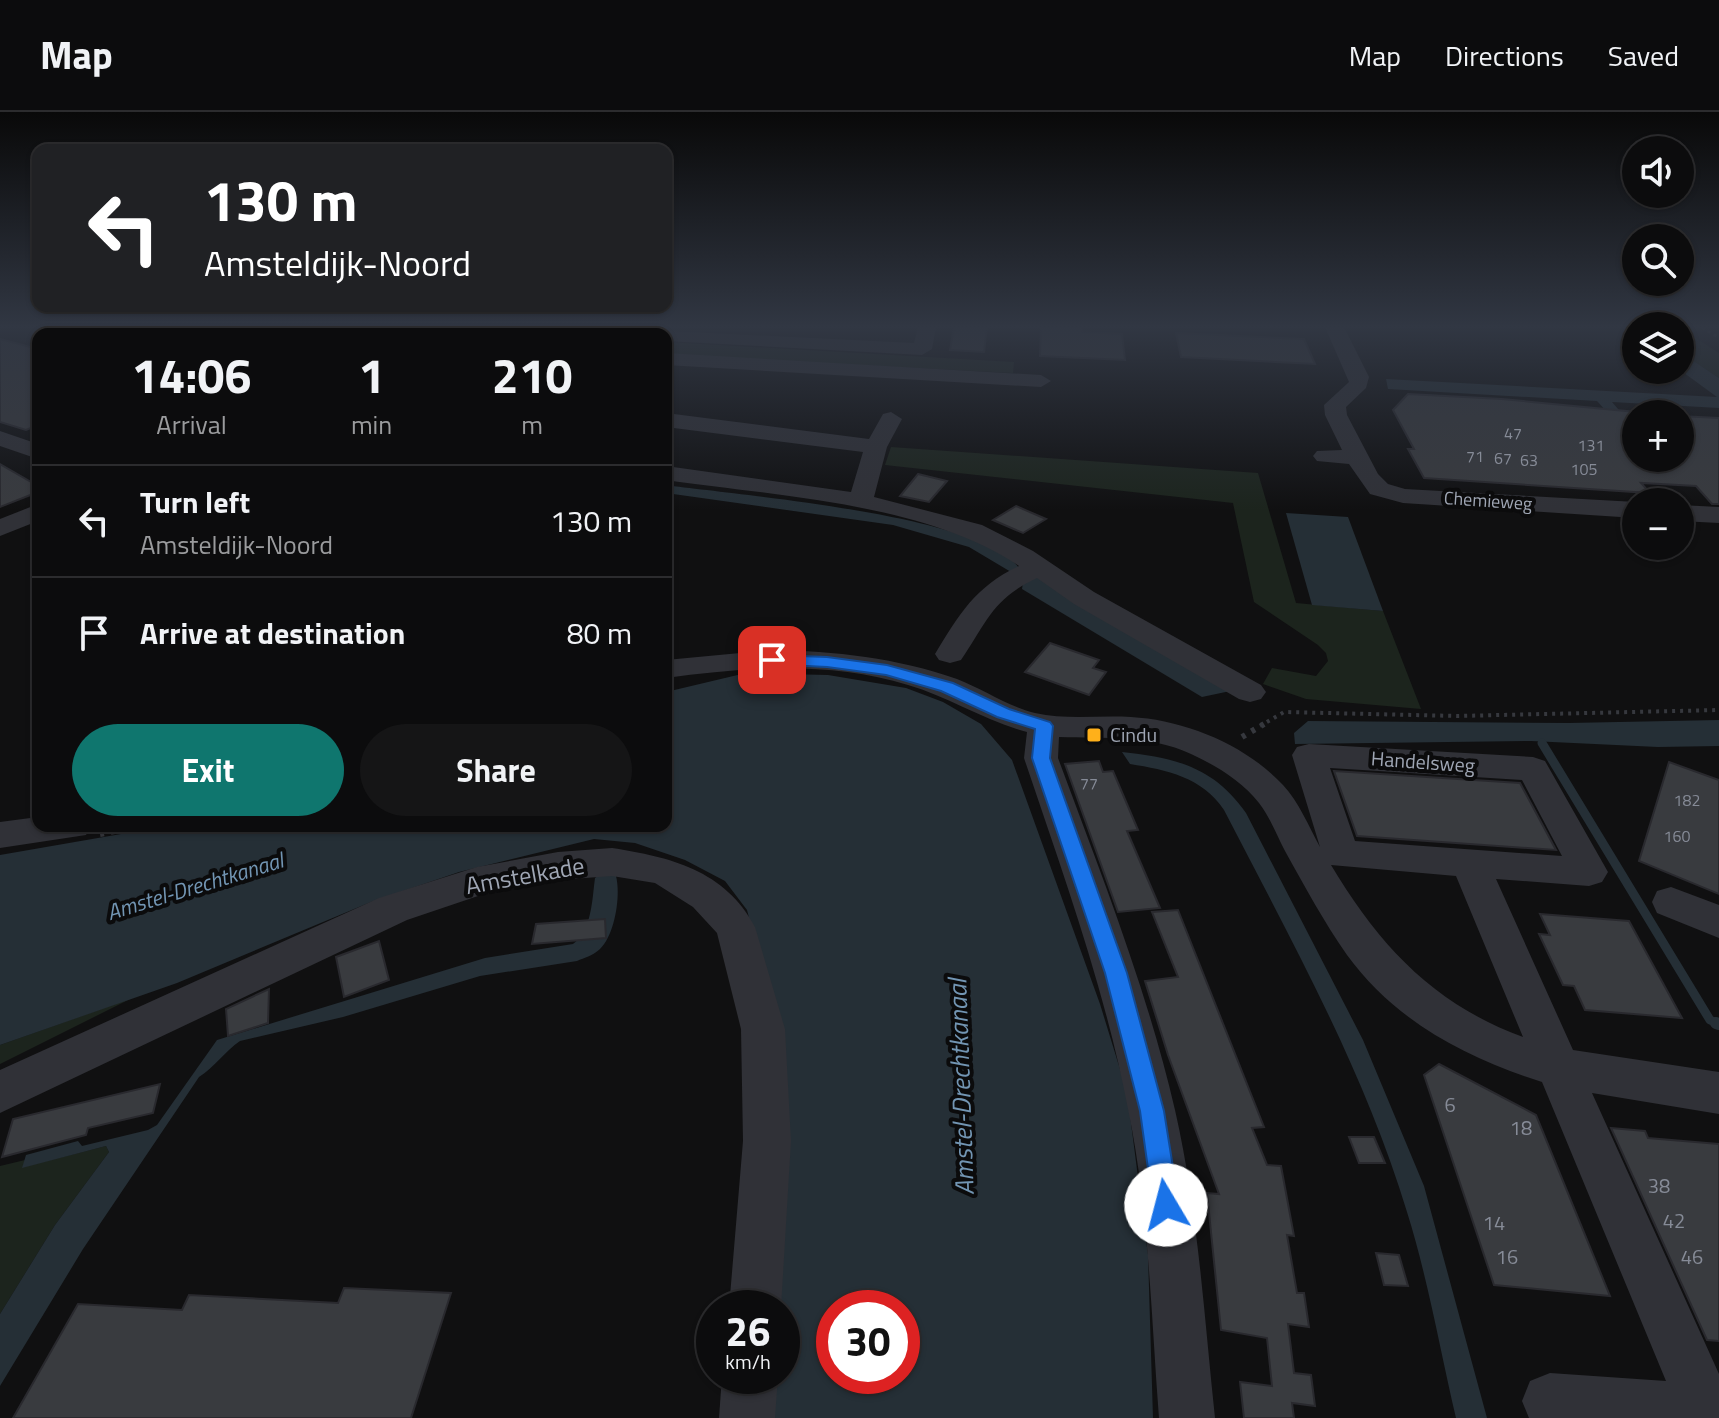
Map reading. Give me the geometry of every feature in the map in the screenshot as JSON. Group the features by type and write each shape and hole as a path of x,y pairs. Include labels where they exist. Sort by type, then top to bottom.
{"street":[{"name":"Chemieweg","path":"1354,388 1335,405 1336,415 1368,477 1379,489 1403,496 1622,509"},
{"path":"861,501 876,447 891,419"},
{"path":"672,421 876,447"},
{"path":"0,438 32,450"},
{"path":"1325,456 1358,457"},
{"path":"672,474 861,501 973,530 1038,567 1084,598 1250,692"},
{"path":"1694,514 1719,515"},
{"path":"0,528 32,515"},
{"path":"950,654 972,616 1002,584 1038,567"},
{"path":"672,668 714,661 772,660 827,662 887,670 947,687 1003,713 1044,726 1149,729 1217,752 1258,779 1273,796 1364,948 1413,997 1461,1030 1513,1054 1557,1066 1719,1093"},
{"path":"1044,726 1041,758 1116,973 1152,1111 1170,1237 1187,1418"},
{"name":"Handelsweg","path":"1309,755 1533,769 1589,872 1470,864 1341,854 1309,755"},
{"path":"0,835 32,831"},
{"name":"Amstelkade","path":"0,1092 393,909 477,882 558,866 612,862 664,870 707,896 735,927 763,1029 767,1141 756,1290"},
{"path":"1470,864 1713,1412 1550,1401"},
{"path":"1671,902 1719,922"},
{"path":"747,1418 749,1394"}],"path":[{"path":"1217,752 1284,712 1457,716 1719,710"}],"shaded area":[{"path":"891,447 1258,473 1296,603 1383,611 1421,709 1306,699 1263,684 1272,668 1316,676 1328,661 1326,653 1318,645 1254,602 1233,503 885,465"},
{"path":"132,998 0,1064 0,1045"},
{"path":"106,1146 109,1152 55,1225 0,1314 0,1166 25,1160 23,1167"}],"water":[{"path":"1388,388 1551,388 1717,397 1705,388 1719,388 1719,408 1694,407 1694,400 1612,402 1622,414 1622,429 1597,401"},
{"path":"672,486 798,501 909,521 958,534 996,549 1019,568 1011,572 969,547 893,525 672,494"},
{"path":"1286,513 1348,517 1383,611 1312,605"},
{"path":"1038,575 1235,690 1202,697 1022,589 1023,583"},
{"name":"Amstel-Drechtkanaal","path":"746,673 828,675 906,688 943,702 981,724 1012,760 1100,1004 1127,1092 1148,1255 1153,1418 771,1418 772,1394 800,1394 800,1290 775,1290 758,952 747,910 725,881 685,860 635,843 594,839 459,872 371,902 177,983 0,1045 0,855 132,832 672,832 672,691"},
{"path":"1719,720 1719,746 1658,747 1531,741 1295,744 1294,733 1308,721 1569,723"},
{"path":"1122,752 1177,762 1207,775 1234,797 1246,813 1363,1040 1424,1186 1487,1418 1456,1418 1421,1263 1390,1159 1324,1006 1224,810 1194,783 1170,772 1130,764"},
{"path":"603,872 616,876 616,914 605,943 589,956 577,961 480,976 343,1017 240,1041 235,1045 199,1077 83,1249 0,1386 0,1314 55,1225 109,1152 106,1146 22,1168 26,1155 78,1141 82,1146 157,1125 217,1040 485,958 573,944 588,923 595,878"}],"building":[{"path":"0,388 32,388 32,428 26,430 0,422"},
{"path":"1408,394 1622,411 1622,472 1694,472 1694,417 1719,418 1719,504 1712,504 1696,486 1641,483 1646,488 1622,488 1622,491 1424,478 1408,449 1414,449 1393,410"},
{"path":"0,464 32,483 32,494 0,507"},
{"path":"918,474 947,481 929,502 900,496"},
{"path":"1016,506 1046,519 1023,533 993,520"},
{"path":"1050,643 1099,660 1093,668 1106,672 1089,695 1025,672"},
{"path":"1099,761 1103,772 1113,771 1138,830 1127,831 1160,908 1118,912 1065,764"},
{"path":"1669,762 1719,780 1719,894 1639,861"},
{"path":"1334,771 1520,783 1556,850 1357,836"},
{"path":"1178,910 1264,1127 1252,1128 1267,1165 1281,1166 1294,1236 1287,1235 1297,1293 1304,1293 1309,1327 1288,1324 1294,1373 1311,1375 1315,1406 1292,1403 1294,1418 1244,1418 1240,1382 1272,1386 1267,1338 1221,1330 1207,1193 1219,1194 1168,1055 1145,981 1178,977 1152,912"},
{"path":"1540,914 1629,921 1682,1018 1585,1010 1574,986 1563,985 1539,934 1550,935"},
{"path":"605,919 606,938 532,944 536,924"},
{"path":"379,941 389,980 344,997 336,957"},
{"path":"269,989 268,1023 228,1036 226,1009"},
{"path":"1439,1064 1536,1115 1610,1296 1494,1285 1424,1075"},
{"path":"160,1084 153,1113 88,1128 86,1135 2,1157 13,1119"},
{"path":"1611,1128 1645,1131 1648,1138 1719,1144 1719,1341 1707,1340"},
{"path":"1349,1137 1374,1137 1385,1163 1359,1163"},
{"path":"1376,1253 1399,1255 1408,1286 1384,1285"},
{"path":"344,1288 451,1293 411,1418 13,1418 78,1304 182,1310 189,1295 338,1303"}],"waterway":[{"path":"1542,743 1710,1020 1719,1024 1716,1023"}],"place":[{"name":"Cindu","path":"1094,735"}],"route":[{"path":"772,660 827,662 887,670 947,687 1003,713 1044,726 1041,758 1116,973 1152,1111 1166,1205"}]}
